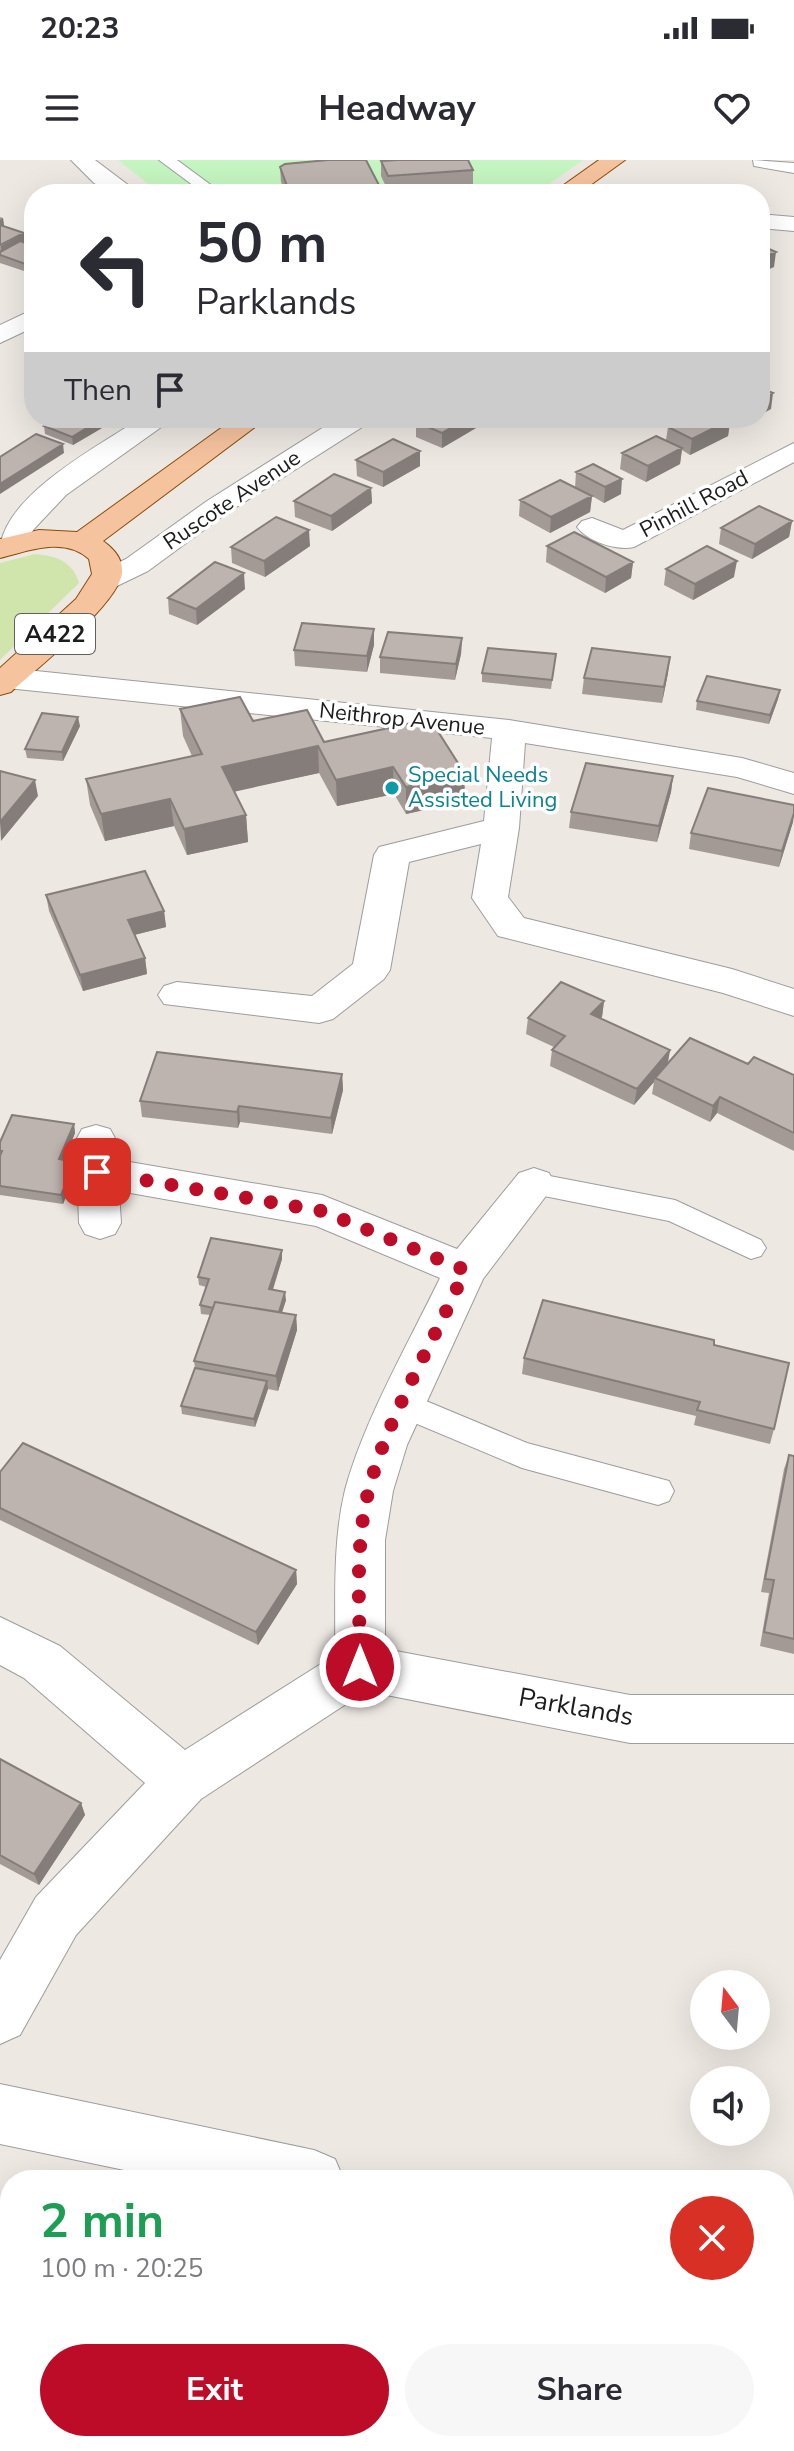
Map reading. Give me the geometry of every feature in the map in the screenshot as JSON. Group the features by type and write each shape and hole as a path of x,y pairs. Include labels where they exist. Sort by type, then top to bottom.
{"main road":[{"path":"578,184 614,160"},
{"name":"Ruscote Avenue","path":"82,542 239,428"},
{"path":"4,547 58,539 82,542"},
{"name":"A422","path":"82,542 99,551 107,564 106,580"},
{"name":"Ruscote Avenue","path":"4,681 90,601 106,580"}],"street":[{"path":"82,160 112,184"},
{"path":"770,222 794,224"},
{"path":"4,547 21,521 63,484 145,428"},
{"name":"Ruscote Avenue","path":"106,580 137,565 217,507 341,428"},
{"name":"Pinhill Road","path":"592,527 624,541 794,451"},
{"path":"624,541 657,556"},
{"name":"Neithrop Avenue","path":"4,681 509,730 742,768 794,784"},
{"path":"509,730 501,828 490,898 511,927 732,982 794,1003"},
{"path":"177,995 319,1010 371,970 392,855 501,828"},
{"path":"100,1223 96,1156 322,1211 465,1270"},
{"path":"0,2015 56,1916 182,1781 360,1667 361,1540 369,1491 384,1445 465,1270 514,1205 534,1184"},
{"path":"0,1640 42,1662 182,1781"},
{"name":"Parklands","path":"360,1667 630,1719 794,1719"},
{"path":"0,2114 266,2170"}],"lane":[{"path":"167,160 201,184"},
{"path":"762,160 759,163 794,168"},
{"path":"534,1184 675,1211 751,1248"},
{"path":"402,1404 534,1459 658,1491"}],"green space":[{"path":"118,160 583,160 549,184 148,184"},
{"path":"35,554 63,561 72,569 79,583 0,660 0,563"}],"building":[{"path":"366,160 378,184 286,184 280,167 285,164"},
{"path":"468,160 473,170 388,176 381,161"},
{"path":"0,225 24,233 0,245"},
{"path":"20,241 24,242 24,264 0,255 0,252"},
{"path":"49,428 87,428 72,437"},
{"path":"430,428 450,428 442,433"},
{"path":"670,428 714,428 692,439"},
{"path":"36,434 63,444 0,484 0,457"},
{"path":"656,436 682,448 648,466 622,453"},
{"path":"393,439 420,451 383,472 356,460"},
{"path":"593,464 622,479 605,487 576,472"},
{"path":"334,474 371,488 331,516 294,501"},
{"path":"560,480 592,496 551,517 520,500"},
{"path":"759,506 792,521 755,544 721,528"},
{"path":"276,517 309,530 264,561 231,547"},
{"path":"574,532 633,562 606,577 547,546"},
{"path":"707,546 737,561 695,584 666,569"},
{"path":"215,562 244,573 196,609 168,598"},
{"path":"302,623 374,629 367,656 294,650"},
{"path":"388,632 462,638 456,664 380,657"},
{"path":"488,648 556,654 552,680 482,673"},
{"path":"592,648 670,657 664,687 584,678"},
{"path":"707,676 780,690 770,715 697,701"},
{"path":"240,697 253,721 307,710 324,742 430,719 465,774 406,787 393,767 336,780 318,746 222,767 246,815 184,829 170,799 101,814 86,779 202,754 180,709"},
{"path":"42,713 78,717 62,752 25,749"},
{"path":"586,763 673,776 659,826 571,812"},
{"path":"0,771 35,780 0,822"},
{"path":"708,788 794,805 782,851 691,833"},
{"path":"145,871 164,911 128,920 145,958 80,975 46,895"},
{"path":"561,982 604,1001 591,1014 670,1050 637,1089 552,1050 565,1036 528,1018"},
{"path":"690,1038 748,1064 754,1057 794,1075 794,1133 720,1097 713,1106 655,1078"},
{"path":"157,1052 342,1074 331,1118 239,1106 237,1112 140,1101"},
{"path":"12,1115 74,1124 59,1159 75,1162 61,1195 0,1186 0,1142"},
{"path":"211,1238 282,1250 269,1289 285,1292 279,1312 215,1302 213,1308 200,1305 209,1279 198,1277"},
{"path":"543,1300 714,1340 714,1345 789,1363 774,1429 697,1410 700,1402 524,1358"},
{"path":"215,1302 296,1315 276,1376 194,1361"},
{"path":"195,1368 267,1381 254,1419 181,1406"},
{"path":"23,1443 296,1570 256,1632 0,1508 0,1472"},
{"path":"789,1455 794,1456 794,1639 764,1632 774,1580 765,1579"},
{"path":"0,1759 81,1803 34,1874 0,1855"}],"place":[{"name":"Special Needs Assisted Living","path":"392,788"}],"route":[{"path":"97,1172 322,1211 465,1270 384,1445 369,1491 361,1540 360,1667"}]}
